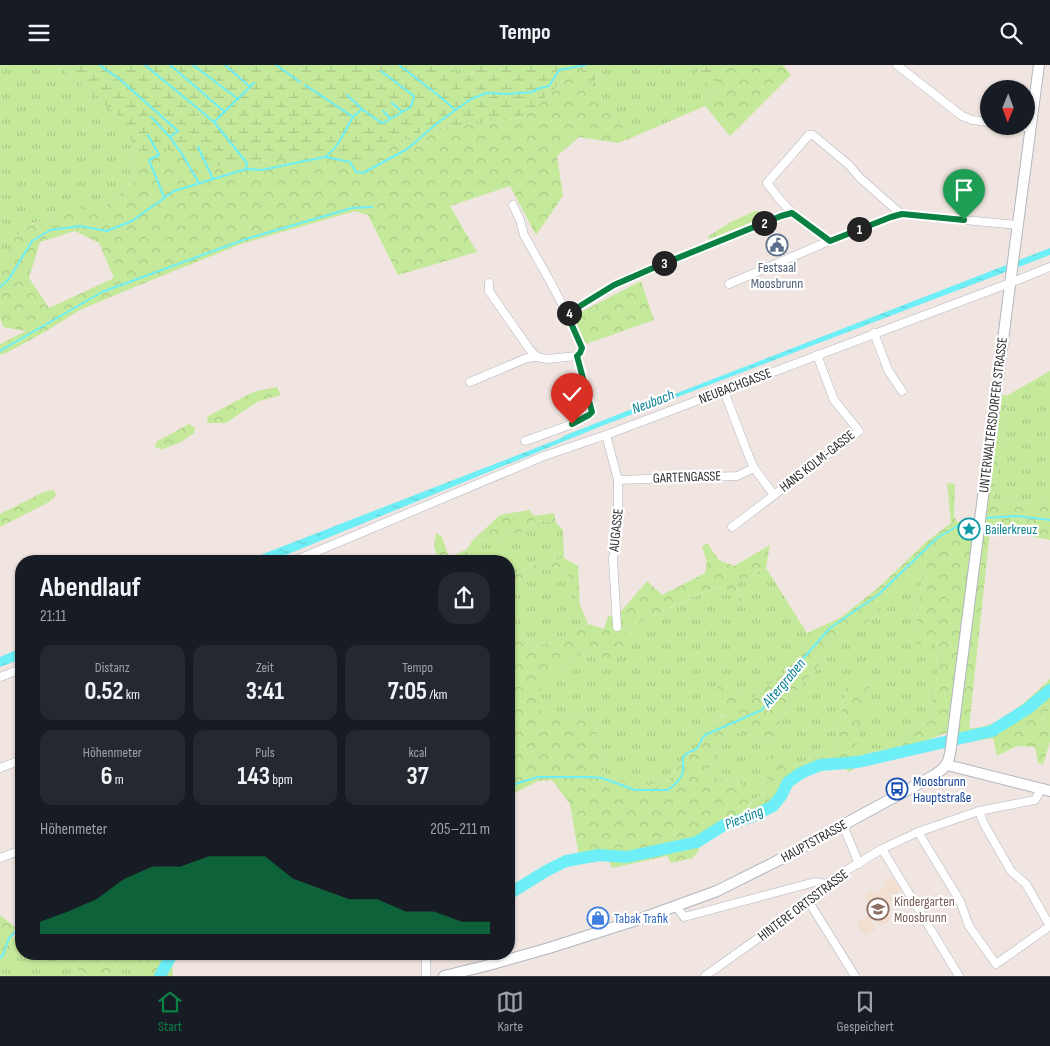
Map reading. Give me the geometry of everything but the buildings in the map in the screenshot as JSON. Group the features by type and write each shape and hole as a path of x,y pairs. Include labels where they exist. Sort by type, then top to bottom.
{"main road":[{"name":"UNTERWALTERSDORFER STRASSE","path":"1035,100 1040,65"},
{"name":"UNTERWALTERSDORFER STRASSE","path":"947,765 951,747 1030,135"},
{"path":"947,765 1045,790"},
{"name":"HAUPTSTRASSE","path":"515,958 640,919 716,891 777,861 941,772 947,765"},
{"name":"HAUPTSTRASSE","path":"444,976 507,960"}],"street":[{"path":"897,65 962,116 980,121"},
{"path":"830,241 792,213 780,201 767,183 809,135 813,135 849,165 860,178 902,214"},
{"path":"470,382 527,358 547,359 577,356 582,348 567,314 524,235 513,205"},
{"path":"567,314 614,285 792,213"},
{"path":"729,284 830,241 902,214 1018,225"},
{"name":"NEUBACHGASSE","path":"308,555 544,457 724,391 1011,278 1050,267"},
{"path":"489,283 489,291 530,350 537,357"},
{"path":"874,333 888,371 902,391"},
{"name":"HANS KOLM-GASSE","path":"732,527 859,431 834,400 817,355"},
{"path":"525,441 572,424 592,412 577,356"},
{"path":"724,391 754,467 774,495"},
{"name":"AUGASSE","path":"606,435 618,480 618,522 613,559 617,627"},
{"name":"GARTENGASSE","path":"618,480 737,475 754,467"},
{"path":"0,677 15,671"},
{"path":"0,768 15,762"},
{"name":"HINTERE ORTSSTRASSE","path":"705,976 809,902 826,885 882,849 918,832 979,811 1034,800 1045,790"},
{"path":"918,832 960,901 969,926 996,964 1050,926 1026,884 1011,871 984,824 979,811"},
{"path":"843,825 859,864"},
{"path":"882,849 959,976"},
{"path":"0,858 15,852"},
{"path":"676,906 684,917 815,882 826,885"},
{"path":"809,902 855,976"},
{"path":"426,960 426,976"}],"shaded area":[{"name":"Kindergarten Moosbrunn","path":"892,878 900,891 890,895 893,901 885,906 881,900 879,901 891,920 880,926 876,919 871,922 876,929 865,936 856,922 874,912 864,896 871,891 873,894 886,886 884,882"}],"green space":[{"path":"0,65 58,65 117,114 128,129 136,154 133,183 100,210 84,210 33,223 17,236 5,259 0,262"},
{"path":"58,65 450,65 454,73 469,75 475,72 478,65 608,65 591,84 578,66 524,118 424,130 362,163 301,155 218,167 166,149 136,154 128,130 117,114"},
{"path":"450,65 478,65 478,69 470,74 461,75 454,73"},
{"path":"608,65 708,65 697,71 711,89 718,89 705,106 631,138 591,84"},
{"path":"708,65 732,65 718,72 718,89 707,87 694,76 697,71"},
{"path":"732,65 783,65 791,75 730,136 705,106 718,89 718,72"},
{"path":"578,66 631,138 618,143 579,137 557,156 563,196 536,235 510,186 450,206 477,252 398,275 368,215 355,211 241,244 132,288 80,310 43,333 0,355 0,344 26,331 3,327 0,317 0,262 8,254 17,236 31,225 59,217 64,200 84,210 100,210 133,183 136,154 166,148 218,167 301,155 362,163 424,130 524,118","holes":["75,231 99,243 114,278 49,308 29,278 40,242"]},
{"path":"755,211 761,212 764,217 710,239 707,237 731,222"},
{"path":"641,281 654,320 586,344 576,325 581,312"},
{"path":"1050,371 1050,503 992,503 1008,395"},
{"path":"277,387 281,395 257,402 226,423 207,423 208,416 253,392"},
{"path":"1008,395 992,503 1050,503 1050,540 990,531 969,728 990,724 1001,719 1023,703 1050,679 1050,712 1047,709 1041,711 1050,732 1050,742 1043,764 1038,763 1035,747 1017,746 997,756 993,738 963,743 945,733 895,754 866,760 849,772 837,763 820,766 793,784 787,795 752,815 726,820 702,837 698,852 693,858 671,863 667,856 612,868 608,859 580,863 570,804 552,780 538,781 515,793 515,635 540,648 588,624 604,629 608,616 618,615 647,581 662,595 705,573 707,561 702,547 707,543 719,560 734,566 770,545 766,568 736,584 744,603 718,586 623,631 629,640 619,655 603,660 587,649 542,684 537,707 550,715 561,718 572,718 587,714 595,725 606,778 639,788 669,780 679,765 702,743 710,725 725,715 713,701 716,689 724,683 738,693 753,698 784,673 789,649 802,650 807,633 840,618 878,588 926,542 951,523 947,483 955,484 954,516 957,522 983,522 998,396","holes":["923,567 915,637 917,645 936,637 937,677 929,722 909,727 900,741 880,750 855,757 871,678 846,686 833,755 813,758 793,767 786,753 773,753 764,764 768,780 766,792 753,801 748,808 746,791 741,783 710,777 703,773 718,760 717,741 728,738 732,733 741,733 762,739 774,736 789,699 817,669 830,640 846,627 863,626"]},
{"path":"189,424 195,428 194,433 181,442 163,449 155,448 156,442"},
{"path":"54,490 56,495 49,502 0,527 0,514 44,492"},
{"path":"529,510 534,516 554,513 556,523 536,520 524,531 495,539 473,540 500,515"},
{"path":"536,520 556,523 563,530 564,558 532,566 515,573 515,555 468,555 467,549 473,540 495,539 524,531"},
{"path":"436,533 442,537 448,555 437,555 434,547"},
{"path":"467,549 468,555 455,555"},
{"path":"564,558 578,566 580,606 565,569 551,567 515,581 515,573 532,566"},
{"path":"923,566 915,637 936,636 937,677 929,722 909,727 900,741 880,750 854,757 871,679 846,686 833,755 813,758 793,767 764,764 768,781 767,789 762,795 752,801 747,808 741,783 710,777 703,773 718,760 717,741 728,738 732,733 741,733 762,739 774,736 789,699 817,669 830,640 846,626 863,626"},
{"path":"551,567 565,569 588,624 540,648 515,635 515,581"},
{"path":"766,568 807,633 802,650 789,650 784,673 753,698 738,693 724,683 725,714 710,725 702,743 679,765 669,780 639,788 606,778 595,725 587,714 572,718 561,718 550,715 536,707 542,684 587,649 603,660 623,631 719,586 744,602 736,584"},
{"path":"1047,708 1050,712 1050,732 1041,711"},
{"path":"0,915 15,927 9,953 0,964"},
{"path":"15,936 15,960 64,960 87,976 0,976 0,964 9,953 12,938"},
{"path":"64,960 120,960 112,976 87,976"},
{"path":"122,960 142,976 112,976"},
{"path":"122,960 174,960 172,962 173,976 142,976"}],"water":[{"path":"1050,248 1050,255 599,427 286,555 260,555"},
{"path":"15,651 15,661 0,667 0,657"}],"waterway":[{"path":"100,65 117,77 178,131 170,137 199,183"},
{"path":"145,65 214,122"},
{"path":"170,65 225,112"},
{"path":"193,65 238,99"},
{"path":"225,65 249,86"},
{"path":"276,65 300,82"},
{"path":"399,65 455,110"},
{"path":"310,160 325,157 350,162 356,172 363,173 407,149 440,121 471,99 487,93 532,92 549,86 559,70 586,65"},
{"path":"362,109 383,123 411,107 414,96 381,71"},
{"path":"246,169 247,163 214,122 254,83"},
{"path":"305,85 353,117 338,143 326,156"},
{"path":"347,95 362,109 353,117"},
{"path":"392,103 401,111"},
{"path":"383,111 390,118"},
{"path":"151,117 170,137"},
{"path":"148,135 159,155 149,160 164,197"},
{"path":"198,147 213,179"},
{"path":"0,287 9,279 32,241 50,230 80,226 107,231 132,221 174,191 246,169 262,170 309,160"},
{"path":"0,351 102,292 246,239 352,208 372,207"},
{"name":"Neubach","path":"564,437 655,401"},
{"name":"Altergraben","path":"985,518 1015,516 1050,520"},
{"name":"Altergraben","path":"515,784 538,777 590,777 602,778 635,790 668,790 681,777 684,756 698,747 705,735 762,710 830,628 878,595 937,538 968,520 976,519"},
{"name":"Piesting","path":"515,890 566,861 599,855 627,857 697,842 724,825 751,817 773,806 788,782 801,773 820,765 858,762 992,731 1027,709 1050,690"},
{"name":"Altergraben","path":"0,958 3,955 9,938 15,932"},
{"name":"Piesting","path":"160,976 169,960"}],"place":[{"name":"Festsaal Moosbrunn","path":"777,245"},
{"name":"Bailerkreuz","path":"969,529"},
{"name":"Moosbrunn Hauptstraße","path":"897,789"},
{"name":"Kindergarten Moosbrunn","path":"878,909"},
{"name":"Tabak Trafik","path":"598,918"}],"route":[{"path":"572,424 592,412 577,356 582,348 567,314 614,285 792,213 830,241 902,214 964,220"}]}
